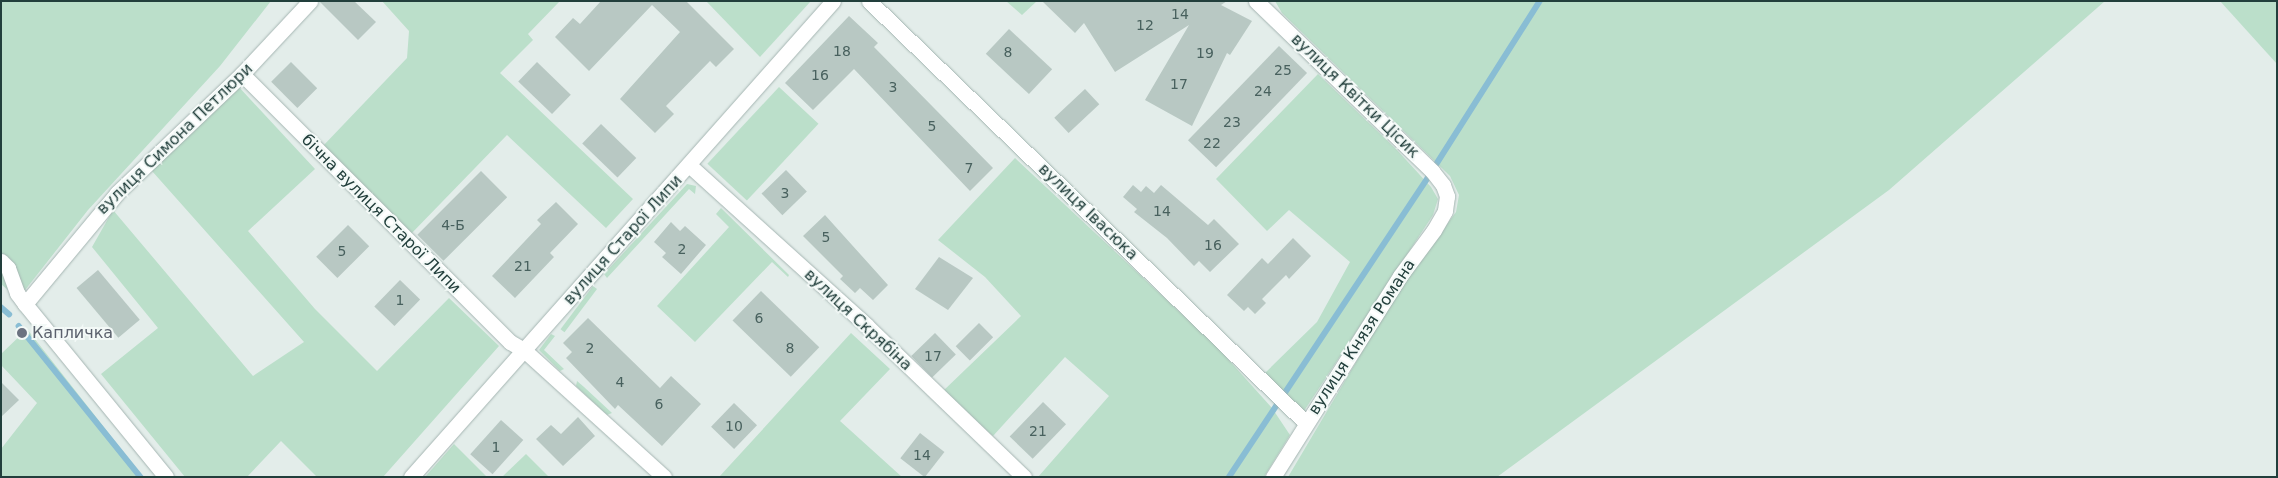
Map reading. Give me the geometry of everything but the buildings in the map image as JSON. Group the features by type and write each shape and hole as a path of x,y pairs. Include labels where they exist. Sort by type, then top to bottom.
{"street":[{"name":"вулиця Симона Петлюри","path":"25,304 117,193 242,74 310,1"},
{"name":"вулиця Старої Липи","path":"410,477 833,1"},
{"name":"вулиця Івасюка","path":"869,1 1306,423"},
{"name":"вулиця Квітки Цісик","path":"1256,1 1432,171 1443,185 1447,196"},
{"name":"бічна вулиця Старої Липи","path":"242,74 510,342 524,350 664,477"},
{"name":"вулиця Скрябіна","path":"689,165 867,326 1024,477"},
{"name":"вулиця Князя Романа","path":"1273,477 1400,276 1434,230 1445,211 1447,196"},
{"path":"1,261 8,268 17,293 25,304 166,477"}],"green space":[{"path":"1,1 271,1 220,66 88,210 18,299 1,284"},
{"path":"382,1 560,1 528,34 533,40 500,73 633,199 606,228 507,135 409,236 322,147 407,58 409,31"},
{"path":"706,1 811,1 760,57"},
{"path":"1006,1 1037,1 1022,15"},
{"path":"1275,1 2105,1 1889,190 1497,477 1288,477 1400,288 1456,212 1459,195 1450,176 1282,13"},
{"path":"2220,1 2277,1 2277,64"},
{"path":"1318,74 1396,149 1431,187 1438,199 1433,215 1304,411 1264,374 1317,322 1350,262 1289,210 1267,231 1216,179"},
{"path":"238,86 315,169 248,231 315,309 377,371 449,298 499,346 383,477 317,477 281,441 247,477 185,477 101,374 158,328 92,247 113,210 253,376 304,342 152,171"},
{"path":"779,87 818,124 747,201 707,164"},
{"path":"1015,158 1218,348 1272,408 1290,435 1264,477 1038,477 1109,396 1065,357 993,436 942,392 1021,316 985,277 938,240"},
{"path":"687,184 696,186 695,194 689,189 607,278 604,274"},
{"path":"721,208 789,275 788,277 772,262 695,342 657,306 729,227 716,214"},
{"path":"593,286 597,289 564,332 561,329"},
{"path":"27,329 143,477 1,477 1,449 37,403 1,365 1,354"},
{"path":"851,333 890,369 840,421 902,477 719,477"},
{"path":"551,334 555,336 544,350 564,369 560,371 539,350"},
{"path":"577,381 612,413 607,415 576,386"},
{"path":"454,444 487,477 425,477"},
{"path":"526,454 549,477 502,477"}],"waterway":[{"path":"1229,477 1432,171 1540,1"},
{"path":"1,307 9,314"},
{"path":"19,326 141,477"}],"place":[{"name":"Капличка","path":"22,333"}]}
